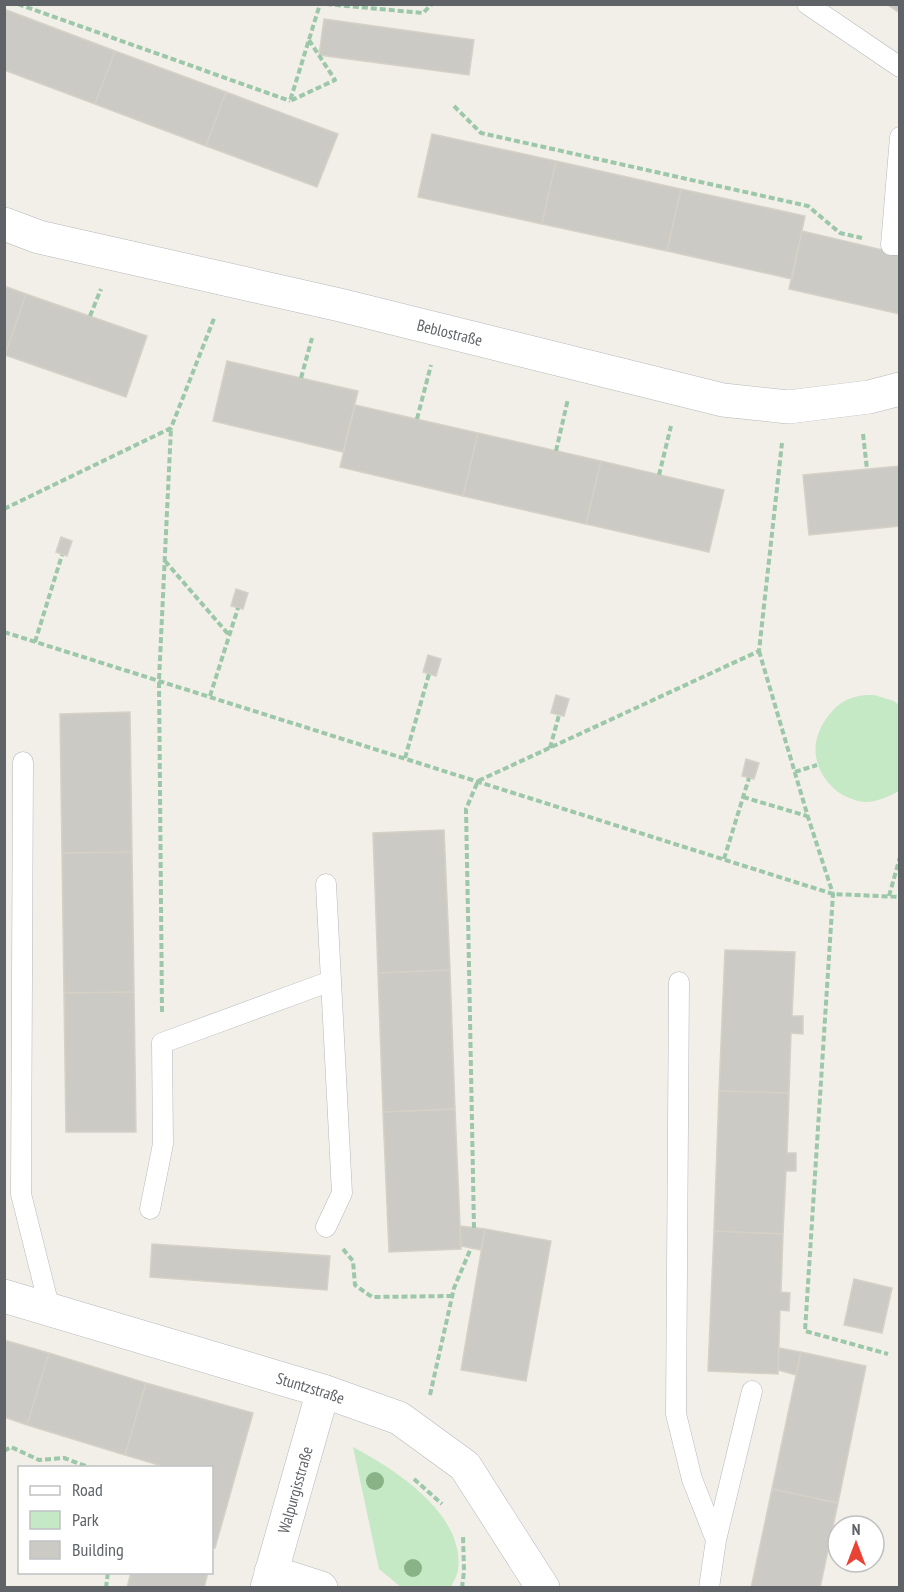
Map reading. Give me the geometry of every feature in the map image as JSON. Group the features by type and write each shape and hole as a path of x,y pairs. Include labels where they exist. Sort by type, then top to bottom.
{"street":[{"name":"Beblostraße","path":"4,224 39,237 340,305 723,400 788,407 869,397 900,389"},
{"name":"Stuntzstraße","path":"4,1296 323,1391 399,1418 465,1466 543,1587"},
{"name":"Walpurgisstraße","path":"269,1580 323,1391"},
{"path":"269,1580 321,1587"}],"lane":[{"path":"807,4 900,67"},
{"path":"895,245 900,136"},
{"path":"23,762 21,1194 50,1310"},
{"path":"326,884 342,1193 326,1227"},
{"path":"150,1209 163,1144 162,1043 331,981"},
{"path":"679,982 676,1414 692,1479 716,1540"},
{"path":"709,1587 716,1540 752,1391"}],"path":[{"path":"18,4 290,101 335,80 309,40"},
{"path":"290,101 320,4"},
{"path":"326,4 423,13 432,4"},
{"path":"454,106 481,133 808,206 840,233 895,245"},
{"path":"162,1043 159,680 171,428 217,312 227,280"},
{"path":"90,316 103,284"},
{"path":"301,378 313,334"},
{"path":"417,419 432,362"},
{"path":"556,451 570,393"},
{"path":"788,407 759,651 833,894 805,1331 888,1354"},
{"path":"659,475 673,417"},
{"path":"4,509 171,428"},
{"path":"863,432 867,469"},
{"path":"35,642 62,555"},
{"path":"165,560 229,635"},
{"path":"210,696 238,608"},
{"path":"4,632 833,894 900,897"},
{"path":"474,1228 466,809 478,781 759,651"},
{"path":"405,758 429,674"},
{"path":"549,748 559,715"},
{"path":"795,771 817,765"},
{"path":"724,859 749,778"},
{"path":"743,797 808,817"},
{"path":"889,896 900,857"},
{"path":"326,1227 353,1260 355,1285 372,1297 452,1296"},
{"path":"421,1434 452,1296 471,1248"},
{"path":"4,1451 11,1447 39,1460 64,1458 88,1466"},
{"path":"406,1472 446,1510"},
{"path":"458,1527 463,1536 462,1587"}],"green space":[{"path":"874,695 894,701 899,705 899,791 882,799 864,802 844,796 829,784 818,765 816,745 822,725 837,706 851,698"},
{"path":"353,1447 407,1481 424,1496 451,1530 457,1550 458,1570 451,1587 401,1587 379,1569"}],"building":[{"path":"900,4 900,13 888,5"},
{"path":"4,9 115,51 95,104 4,70"},
{"path":"324,19 474,40 469,75 319,55"},
{"path":"115,51 226,92 206,146 95,104"},
{"path":"226,92 338,134 317,187 206,146"},
{"path":"432,134 556,161 542,224 418,197"},
{"path":"556,161 681,189 667,251 542,224"},
{"path":"681,189 805,216 792,279 667,251"},
{"path":"802,231 900,254 900,314 789,289"},
{"path":"4,286 26,294 5,355 4,355"},
{"path":"26,294 147,336 126,397 5,355"},
{"path":"227,361 358,391 343,452 213,421"},
{"path":"355,405 478,433 463,496 340,467"},
{"path":"478,433 601,461 586,524 463,496"},
{"path":"601,461 724,490 709,552 586,524"},
{"path":"900,466 900,526 809,535 803,475"},
{"path":"61,537 72,541 67,556 56,552"},
{"path":"236,589 248,593 243,609 231,606"},
{"path":"428,655 441,659 436,676 423,672"},
{"path":"556,695 569,699 564,716 551,713"},
{"path":"130,712 132,852 62,853 60,714"},
{"path":"746,759 759,763 754,779 742,776"},
{"path":"444,830 450,970 378,973 373,833"},
{"path":"132,852 134,992 64,993 62,853"},
{"path":"725,950 795,952 792,1016 803,1016 803,1034 791,1033 789,1093 719,1091"},
{"path":"450,970 455,1109 383,1112 378,973"},
{"path":"134,992 136,1132 66,1132 64,993"},
{"path":"719,1091 789,1093 787,1153 796,1153 796,1171 786,1171 783,1234 714,1231"},
{"path":"455,1109 461,1249 389,1252 383,1112"},
{"path":"460,1226 485,1229 481,1250 461,1246"},
{"path":"485,1229 551,1241 526,1381 461,1370"},
{"path":"714,1231 783,1234 781,1292 790,1293 789,1311 780,1310 778,1374 708,1371"},
{"path":"152,1244 330,1256 327,1290 150,1277"},
{"path":"854,1279 892,1288 882,1333 844,1325"},
{"path":"4,1340 49,1353 27,1425 4,1417"},
{"path":"779,1348 801,1352 796,1375 778,1370"},
{"path":"801,1352 866,1366 838,1503 772,1489"},
{"path":"49,1353 146,1383 125,1455 27,1425"},
{"path":"146,1383 253,1413 215,1548 213,1547 213,1466 162,1466 125,1455"},
{"path":"772,1489 838,1503 836,1514 826,1514 826,1560 820,1588 751,1588"},
{"path":"130,1574 208,1574 204,1588 127,1588"}]}
